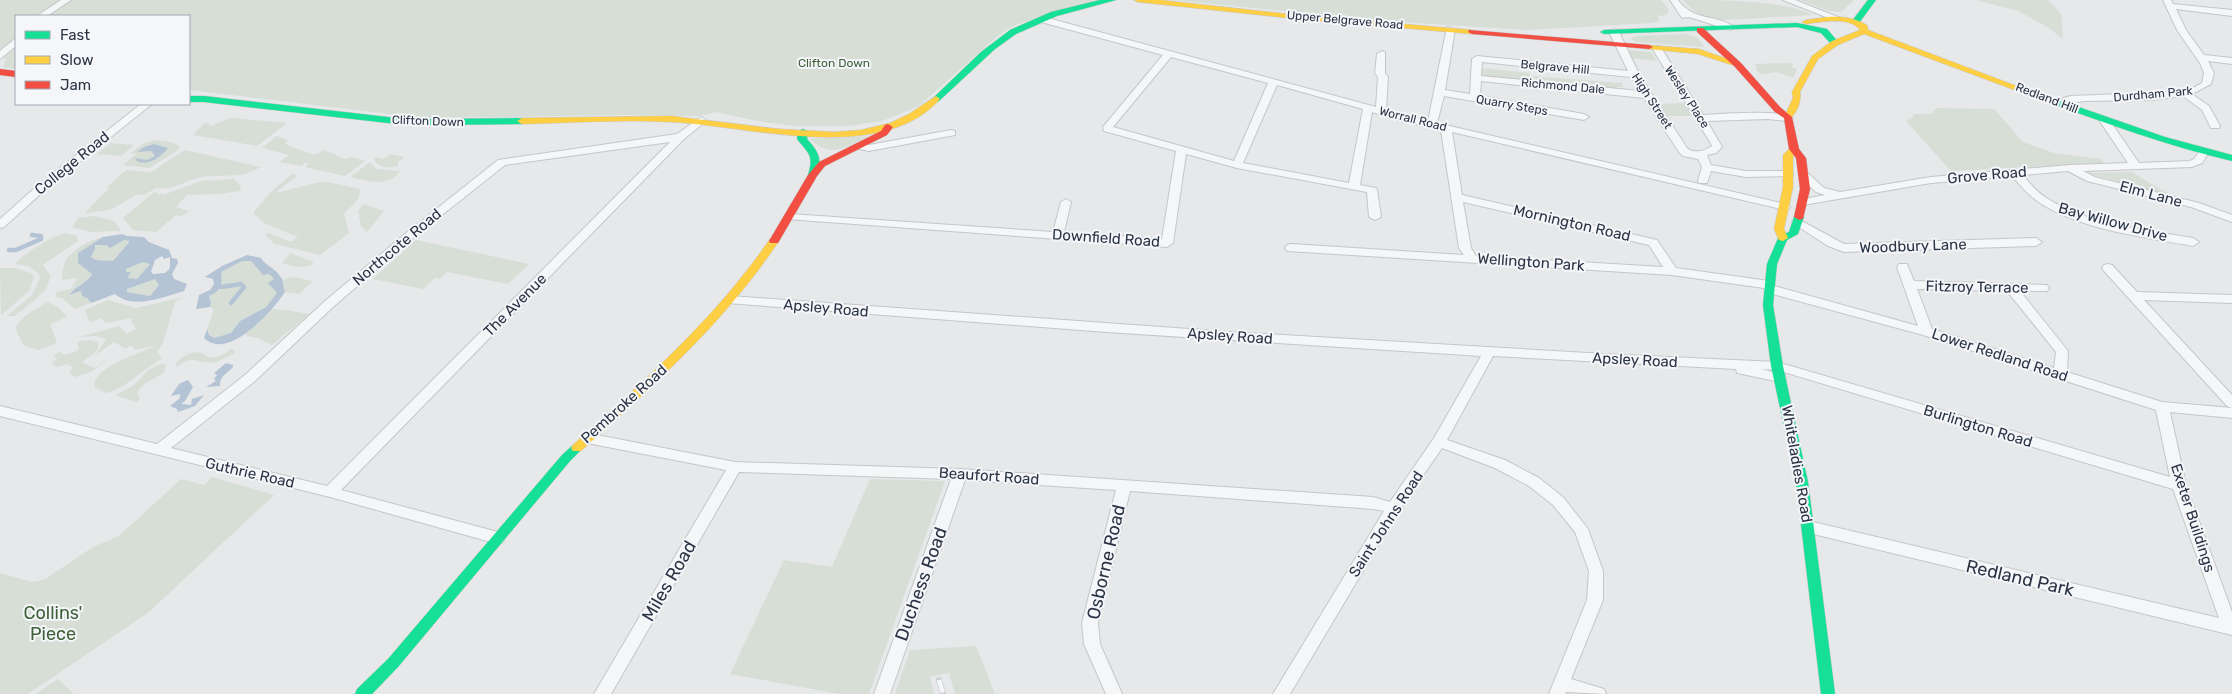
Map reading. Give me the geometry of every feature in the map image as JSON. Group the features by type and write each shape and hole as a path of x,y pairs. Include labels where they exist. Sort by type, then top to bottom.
{"main road":[{"path":"888,126 921,110 1004,38 1021,28 1112,0"},
{"name":"Upper Belgrave Road","path":"1138,0 1699,52 1738,64"},
{"path":"1700,30 1738,64 1778,110 1788,118 1797,98 1796,92 1815,58 1860,26 1872,0"},
{"name":"Upper Belgrave Road","path":"1797,25 1839,19 1860,26"},
{"name":"Upper Belgrave Road","path":"1552,37 1573,33 1700,30 1797,25 1823,30 1832,36 1835,43"},
{"name":"Redland Hill","path":"1860,26 2104,120 2204,152 2232,158"},
{"path":"0,72 15,74"},
{"path":"1757,85 1776,92 1796,92"},
{"name":"Clifton Down","path":"190,94 203,98"},
{"name":"Clifton Down","path":"190,99 203,98 388,120 426,122 618,119 701,120 834,134 862,132 888,126"},
{"name":"Whiteladies Road","path":"1788,118 1794,149 1801,158 1805,176 1803,202 1793,234 1783,238 1772,264 1768,305 1809,527 1828,694"},
{"name":"Pembroke Road","path":"362,694 393,663 566,458 682,351 731,300 767,252 790,217 813,175 822,164 884,133 888,126"},
{"path":"803,132 802,139 816,154 817,162 813,175"},
{"name":"Whiteladies Road","path":"1783,238 1779,229 1785,207 1788,155 1794,149"}],"street":[{"path":"43,15 67,0"},
{"path":"1674,0 1700,30"},
{"path":"1787,0 1839,19"},
{"path":"2169,3 2232,12"},
{"name":"Durdham Park","path":"2062,104 2072,98 2143,98 2201,89 2210,78 2209,70 2182,32 2169,3"},
{"path":"1683,12 1730,27"},
{"path":"1663,30 1678,23 1683,12"},
{"name":"Worrall Road","path":"1044,20 1368,107 1401,118 1785,207"},
{"path":"1432,124 1440,92 1450,29"},
{"name":"High Street","path":"1614,32 1634,74 1687,154 1701,156"},
{"path":"0,56 15,42"},
{"name":"Wesley Place","path":"1657,48 1702,118 1717,147 1712,151 1701,153 1701,156"},
{"path":"1169,54 1108,129 1237,164 1372,190 1375,217"},
{"path":"1381,111 1383,77 1380,73 1382,54"},
{"path":"2201,57 2232,61"},
{"name":"Belgrave Hill","path":"1477,78 1477,59 1634,74"},
{"path":"1476,98 1477,78"},
{"name":"Richmond Dale","path":"1477,78 1648,94"},
{"path":"1237,164 1273,83"},
{"name":"Quarry Steps","path":"1440,92 1584,117"},
{"path":"2184,93 2210,108 2215,126"},
{"name":"College Road","path":"0,226 42,187 146,105"},
{"path":"1354,187 1368,107"},
{"path":"1702,118 1767,116 1788,118"},
{"name":"The Avenue","path":"330,492 680,137 701,120"},
{"path":"2104,120 2135,165"},
{"path":"1446,128 1465,248 1472,258"},
{"path":"858,146 869,148 951,133"},
{"name":"Northcote Road","path":"158,451 250,378 329,304 409,236 502,162 680,137"},
{"name":"Downfield Road","path":"790,217 1167,243 1181,150"},
{"name":"Grove Road","path":"1803,202 1931,180 2070,168 2192,164 2198,161 2204,152"},
{"path":"1701,156 1707,168 1703,181"},
{"path":"1707,168 1746,174 1788,174"},
{"name":"Elm Lane","path":"2070,168 2091,178 2195,206 2232,219"},
{"name":"Bay Willow Drive","path":"2015,173 2040,198 2058,208 2130,230 2193,242"},
{"name":"Grove Road","path":"1805,176 1820,190 1839,195"},
{"name":"Mornington Road","path":"1456,197 1653,242 1672,271"},
{"path":"1058,236 1066,202"},
{"name":"Woodbury Lane","path":"1798,222 1810,227 1832,244 1844,248 2036,242"},
{"name":"Wellington Park","path":"1291,248 1672,271 1769,287"},
{"path":"1903,267 1927,332"},
{"path":"2108,268 2232,403"},
{"name":"Fitzroy Terrace","path":"1911,285 2043,288"},
{"name":"Lower Redland Road","path":"1769,287 1927,332 2162,407 2232,413"},
{"path":"2011,288 2062,351 2060,375"},
{"path":"2135,296 2232,299"},
{"name":"Apsley Road","path":"731,300 926,316 1489,353 1730,366 1779,372"},
{"name":"Saint Johns Road","path":"1281,694 1393,508 1439,442 1489,353"},
{"name":"Burlington Road","path":"1779,372 2179,485"},
{"name":"Exeter Buildings","path":"2162,407 2179,485 2231,628"},
{"name":"Guthrie Road","path":"0,412 330,492 498,538"},
{"name":"Beaufort Road","path":"587,438 735,467 960,474 1373,503 1393,508"},
{"path":"1439,442 1500,464 1534,482 1558,501 1581,529 1596,571 1595,600 1560,689 1598,694"},
{"name":"Miles Road","path":"602,694 735,467"},
{"name":"Duchess Road","path":"882,694 960,474"},
{"name":"Osborne Road","path":"1114,694 1092,644 1090,623 1124,486"},
{"name":"Redland Park","path":"1809,527 2231,628"}],"green space":[{"name":"Clifton Down","path":"0,0 1096,0 1015,25 1000,34 919,106 882,121 849,126 794,126 762,122 716,112 699,116 619,115 422,118 190,90 190,15 15,15 15,69 3,67 6,59 0,57"},
{"path":"1172,0 1661,0 1669,10 1666,15 1657,16 1660,21 1652,23 1527,30 1385,21"},
{"path":"1683,0 1769,4 1786,6 1813,15 1722,20 1700,14"},
{"path":"1800,0 1854,0 1841,12 1829,11"},
{"path":"1976,0 2048,0 2061,14 2063,39 2046,26 2018,11"},
{"path":"1688,34 1699,39 1704,47 1637,42 1630,39 1637,36"},
{"path":"1627,50 1651,52 1657,61 1630,58"},
{"path":"1794,63 1791,67 1797,69 1793,78 1776,72 1760,74 1755,68 1757,68 1755,64"},
{"path":"1480,68 1530,73 1530,76 1622,83 1623,87 1617,87 1618,90 1480,76"},
{"path":"1685,103 1695,116 1668,116 1660,104"},
{"path":"1936,108 1994,109 2023,142 2054,153 2101,159 2104,163 1951,171 1906,121 1912,118 1914,114 1931,114"},
{"path":"231,118 287,123 257,146 193,135 206,122 211,126"},
{"path":"277,136 288,140 285,144 314,155 324,150 345,159 351,157 365,161 345,176 305,167 309,164 305,163 301,166 280,162 289,155 262,148"},
{"path":"869,136 846,147 832,150 817,145 810,139"},
{"path":"156,140 171,142 180,146 177,151 149,168 123,165 136,154 131,153 144,143"},
{"path":"111,143 134,145 121,156 97,154"},
{"path":"185,150 260,167 247,173 202,177 174,187 156,188 146,194 136,195 110,210 85,213 109,188 107,187 126,170 151,172"},
{"path":"390,154 405,157 398,162 398,166 391,167 381,166 374,159 377,157 383,159"},
{"path":"370,162 376,169 400,171 390,180 377,182 350,177"},
{"path":"2132,172 2158,188 2179,198 2087,173"},
{"path":"292,174 298,175 275,193 320,182 359,189 358,199 344,213 349,233 320,255 275,244 265,235 269,233 291,242 298,237 264,223 253,213 270,193"},
{"path":"234,179 241,186 240,191 187,195 176,207 189,211 181,217 176,215 156,232 133,230 123,218 154,192 163,195 201,181"},
{"path":"364,204 384,211 367,232 361,226 358,211"},
{"path":"94,216 114,221 121,231 91,232 72,227 78,218"},
{"path":"66,233 77,236 78,241 43,265 51,276 45,291 15,316 7,316 32,295 40,278 38,273 28,266 15,264 39,246 54,237"},
{"path":"103,237 78,253 92,274 69,294 81,291 91,303 75,309 62,298 55,296 57,292 71,289 77,278 62,280 65,262 80,247"},
{"path":"124,240 130,241 113,261 96,260 91,257 95,245 106,245 110,248"},
{"path":"416,240 529,264 508,284 447,272 440,279 435,278 423,289 373,279"},
{"path":"290,253 314,262 303,267 282,263"},
{"path":"242,261 251,261 263,275 269,274 274,279 278,293 266,307 240,321 231,333 214,338 209,335 207,329 214,309 210,307 209,296 220,287 222,281 221,272"},
{"path":"143,262 150,264 137,279 126,278 126,269"},
{"path":"0,268 15,268 31,273 34,278 29,291 1,315"},
{"path":"292,277 313,281 299,294 285,292 283,280"},
{"path":"155,279 159,285 150,296 127,292 127,289"},
{"path":"184,297 175,302 163,342 157,352 162,359 113,391 106,393 95,388 95,381 105,369 157,345 135,350 131,345 126,349 114,342 96,355 106,339 96,336 79,337 120,326 126,334 136,329 131,321 132,318 105,323 101,318 90,323 85,310 108,300 136,308"},
{"path":"48,302 59,308 67,317 50,324 57,343 38,350 23,345 15,327 26,316"},
{"path":"270,309 309,314 272,345 257,338 247,336 246,334"},
{"path":"90,340 97,342 99,346 95,353 82,362 95,368 117,352 91,372 76,377 69,373 73,367 67,364 58,367 52,364 57,359 53,355 60,352 65,355 77,351 79,348 77,342"},
{"path":"231,349 235,353 216,362 192,360 177,367 175,366 183,357 191,353 198,352 208,357 215,357"},
{"path":"163,364 166,365 164,373 144,384 137,392 140,398 137,402 116,396 134,385 150,369"},
{"name":"Collins' Piece","path":"212,477 274,495 149,612 28,694 0,694 0,573 32,582 44,580 93,547 119,536 181,479 204,485"},
{"path":"870,479 945,481 869,694 840,694 730,674 784,560 832,567"},
{"path":"976,646 995,694 955,694 949,673 930,677 934,694 895,694 910,650"},
{"path":"58,679 74,694 36,694"}],"water":[{"path":"154,144 168,148 150,162 137,161 135,158 147,160 155,156 151,151 137,152 144,147"},
{"path":"122,234 144,237 149,242 169,250 172,258 177,259 178,263 172,274 174,279 187,284 184,291 158,299 139,302 122,299 115,294 91,303 82,296 81,291 69,295 92,274 78,263 78,253 103,237","holes":["124,240 130,241 113,261 96,260 91,257 95,245 106,245 110,248","162,256 164,259 170,257 170,268 165,273 153,274 151,272 155,260","143,262 150,264 137,279 127,278 131,272 126,272 126,269","155,279 159,285 150,296 127,292 127,289"]},
{"path":"247,255 261,258 278,273 282,279 285,292 271,310 249,331 237,339 214,344 204,338 207,329 209,335 214,338 231,333 240,321 266,307 277,293 268,283 274,279 269,274 263,275 251,261 242,261 221,272 222,281 219,290 209,296 210,307 196,309 199,295 210,290 214,284 213,279 205,277 222,266"},
{"path":"226,363 233,365 233,367 223,377 220,386 206,387 216,381 214,379 217,375 214,373"},
{"path":"188,380 193,387 185,401 181,404 191,405 192,399 204,395 195,406 178,412 177,409 170,406 180,398 180,394 171,396 179,384"}],"waterway":[{"path":"9,250 16,250 41,239 41,236 32,235"},
{"path":"221,287 241,284 244,287 231,303"}],"railway":[{"path":"939,680 943,694"}],"traffic: fast":[{"path":"936,99 1001,40 1013,32 1054,14 1112,0"},
{"path":"1856,21 1872,0"},
{"path":"1604,32 1797,25 1824,31 1835,43"},
{"path":"190,99 388,120 426,122 522,121"},
{"path":"2047,99 2161,139 2232,158"},
{"path":"803,132 802,139 816,159 813,175"},
{"path":"1799,217 1793,234 1783,238 1772,264 1768,305 1777,366 1802,482 1828,694"},
{"path":"362,694 393,663 566,458 577,448"}],"traffic: slow":[{"path":"1138,0 1288,16 1472,32"},
{"path":"1788,117 1797,98 1796,92 1815,58 1835,43 1864,31 1864,27 1843,19 1806,22"},
{"path":"1864,31 2047,99"},
{"path":"1649,47 1699,52 1732,62"},
{"path":"522,121 616,118 671,119 779,132 834,135 861,133 894,125 913,116 936,99"},
{"path":"1783,238 1779,229 1788,187 1788,155 1794,149"},
{"path":"577,448 657,376 708,325 732,299 774,241"}],"traffic: jam":[{"path":"1700,30 1738,65 1778,110 1788,117 1794,149 1801,158 1805,189 1799,217"},
{"path":"1472,32 1649,47"},
{"path":"0,72 15,74"},
{"path":"774,241 813,175 822,164 884,133 888,127"}]}
